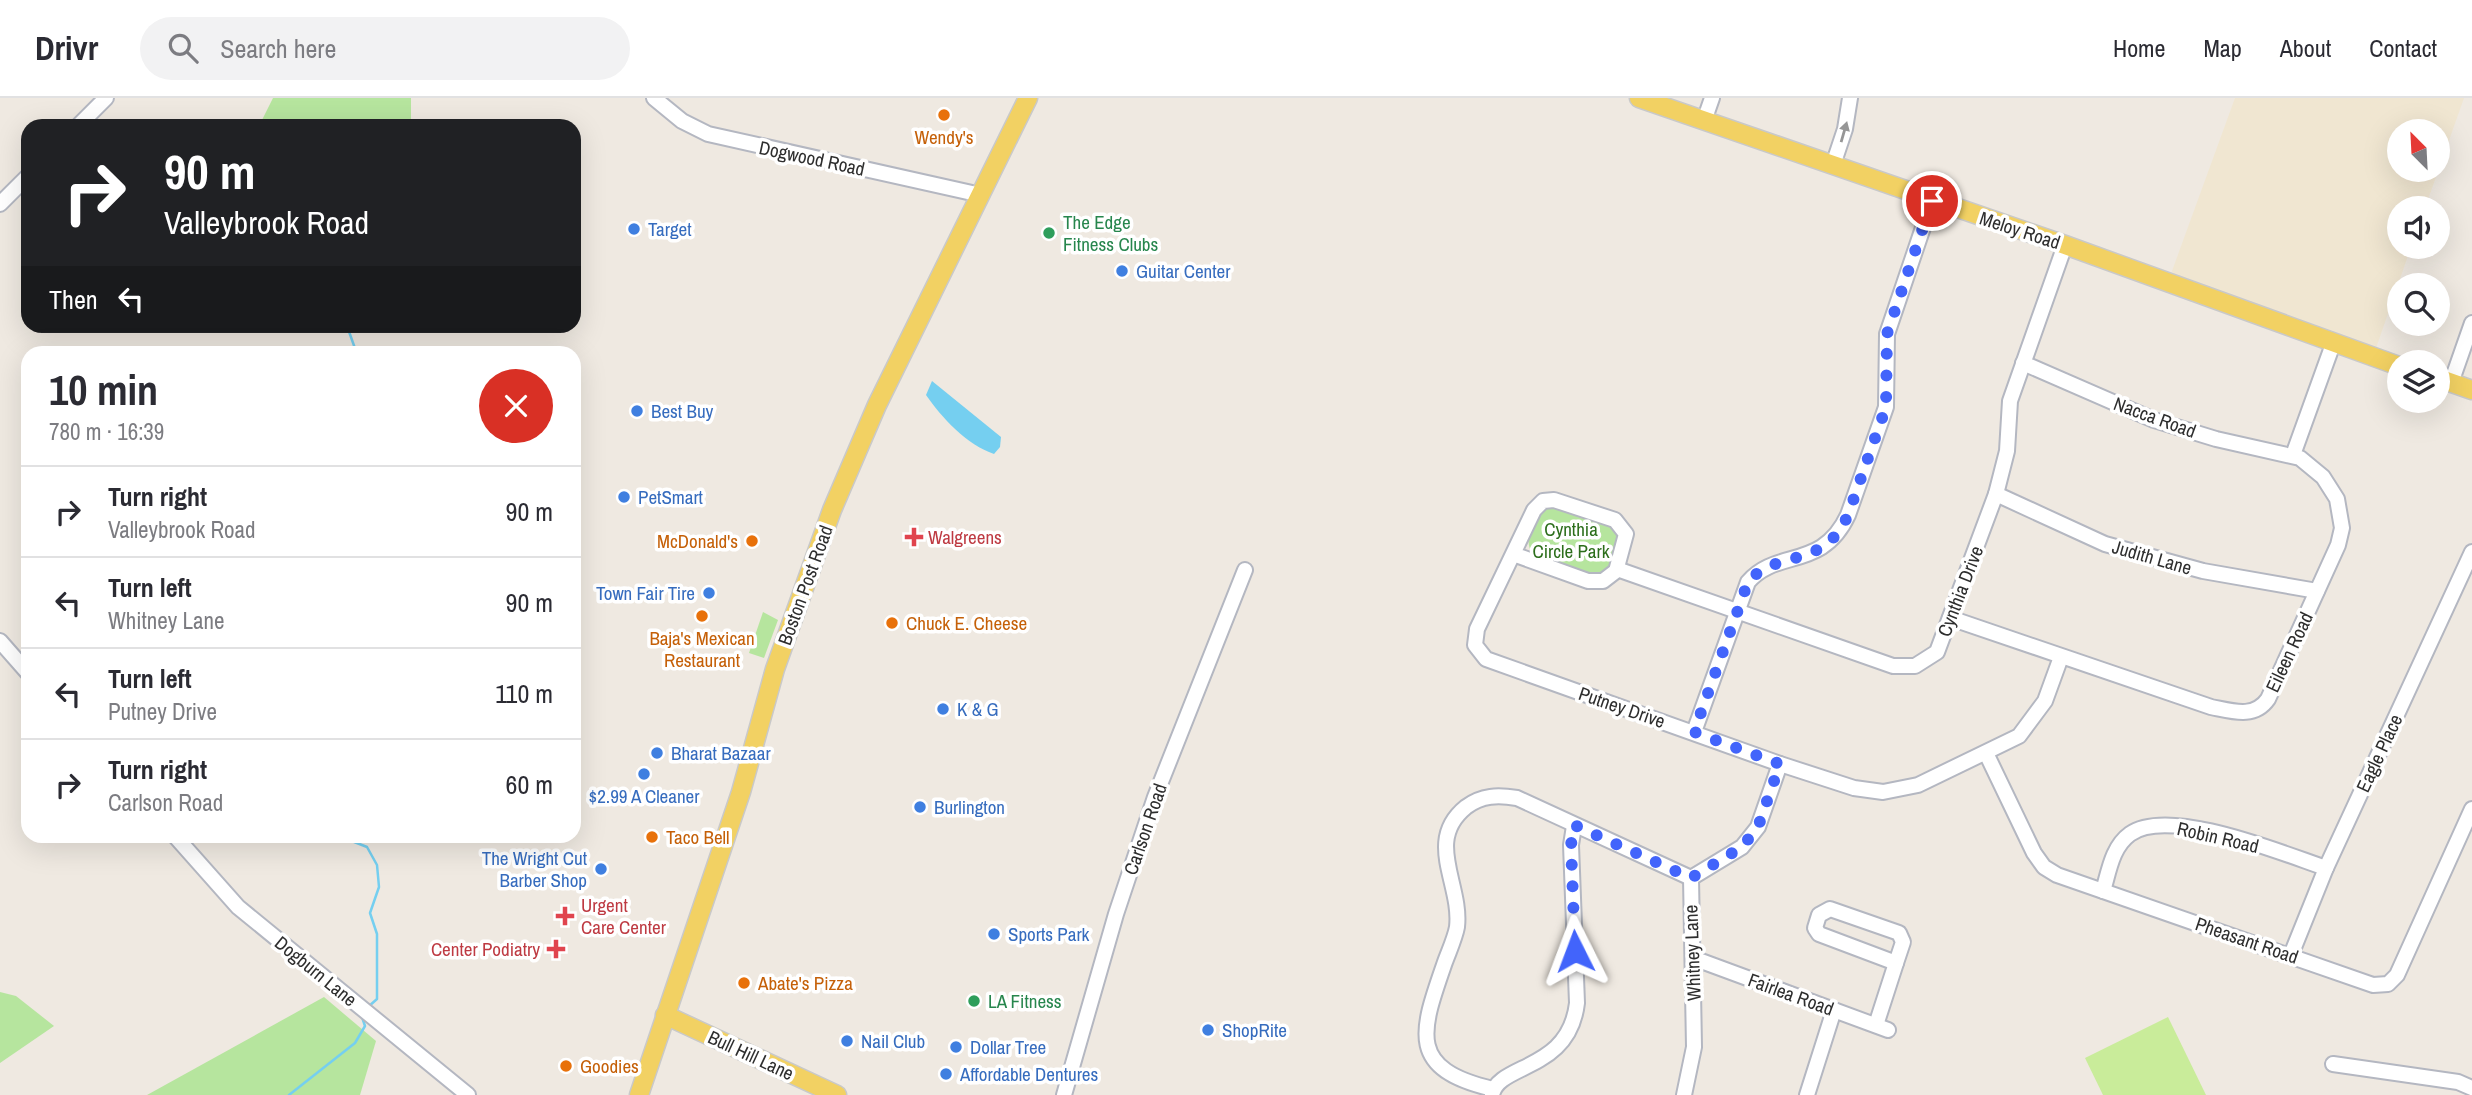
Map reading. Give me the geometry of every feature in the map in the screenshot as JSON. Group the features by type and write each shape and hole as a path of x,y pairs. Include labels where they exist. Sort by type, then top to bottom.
{"main road":[{"name":"Boston Post Road","path":"639,1095 741,792 775,669 832,510 877,405 1028,98"},
{"name":"Meloy Road","path":"1639,98 2065,245 2387,362"},
{"path":"2450,383 2472,390"},
{"name":"Bull Hill Lane","path":"665,1015 837,1095"}],"street":[{"path":"85,119 106,98"},
{"name":"Dogwood Road","path":"654,98 682,121 708,134 981,195"},
{"path":"1704,121 1712,98"},
{"path":"1833,165 1845,130 1850,98"},
{"path":"0,204 21,183"},
{"path":"1694,732 1737,613 1754,575 1810,555 1842,529 1886,407 1887,334 1932,201"},
{"name":"Cynthia Drive","path":"1617,569 1893,666 1907,668 1932,658 1950,618 1996,494 2007,451 2010,401 2065,245"},
{"path":"2450,369 2472,323"},
{"path":"2293,455 2333,344"},
{"name":"Nacca Road","path":"2023,363 2154,420 2216,439 2293,455"},
{"name":"Eileen Road","path":"1950,618 2211,707 2254,711 2268,699 2338,545 2342,528 2337,499 2323,477 2306,461 2293,455"},
{"name":"Judith Lane","path":"1996,494 2105,544 2203,571 2317,591"},
{"path":"1554,500 1621,524 1626,538 1617,569 1606,580 1592,582 1513,554 1537,506 1554,500"},
{"name":"Eagle Place","path":"2291,955 2326,868 2472,552"},
{"name":"Putney Drive","path":"1513,554 1477,629 1475,645 1480,655 1780,764 1854,788 1883,792 1918,785 2014,739 2029,726 2045,701 2061,657"},
{"name":"Carlson Road","path":"1063,1095 1116,914 1155,797 1245,570"},
{"path":"0,642 21,665"},
{"name":"Pheasant Road","path":"1986,753 2038,861 2057,875 2373,985 2383,986 2393,980 2472,809"},
{"name":"Whitney Lane","path":"1684,1095 1693,1063 1691,878 1742,847 1758,827 1780,764"},
{"path":"1574,825 1571,845 1577,1003 1575,1024 1554,1052 1506,1077 1492,1092 1448,1074 1436,1063 1426,1039 1426,1016 1457,924 1446,858 1446,837 1460,813 1488,796 1517,798 1691,878"},
{"name":"Robin Road","path":"2103,891 2117,848 2130,834 2156,825 2233,836 2326,868"},
{"name":"Dogburn Lane","path":"181,843 238,907 468,1095"},
{"path":"1830,909 1840,910 1899,933 1903,942 1896,963 1825,937 1815,928 1819,915 1830,909"},
{"name":"Fairlea Road","path":"1693,958 1882,1027 1896,963"},
{"path":"1807,1095 1834,1010"},
{"path":"2333,1064 2458,1082 2472,1088"}],"shaded area":[{"path":"2235,98 2464,98 2450,137 2450,119 2387,119 2387,182 2434,182 2429,196 2387,196 2387,259 2407,259 2402,273 2387,273 2387,316 2375,351 2177,282 2172,271"}],"green space":[{"path":"273,98 411,98 411,119 262,119"},
{"name":"Cynthia Circle Park","path":"1554,507 1609,525 1614,530 1618,549 1606,573 1589,574 1536,555 1530,549 1529,536 1533,522 1542,512"},
{"path":"763,612 778,620 764,658 749,653"},
{"path":"0,992 16,996 54,1026 0,1063"},
{"path":"324,997 376,1041 360,1095 147,1095"},
{"path":"2168,1017 2206,1095 2103,1095 2085,1058"}],"water":[{"path":"932,381 1001,437 1000,447 994,454 974,444 940,413 926,395"}],"waterway":[{"path":"350,333 354,346"},
{"path":"357,843 367,847 377,865 379,887 370,913 377,934 377,999 368,1007"},
{"path":"289,1095 355,1043 365,1026 362,1017"}],"place":[{"name":"Wendy's","path":"944,115"},
{"name":"Target","path":"634,229"},
{"name":"The Edge Fitness Clubs","path":"1049,233"},
{"name":"Guitar Center","path":"1122,271"},
{"name":"Best Buy","path":"637,411"},
{"name":"PetSmart","path":"624,497"},
{"name":"Walgreens","path":"914,537"},
{"name":"McDonald's","path":"752,541"},
{"name":"Town Fair Tire","path":"709,593"},
{"name":"Baja's Mexican Restaurant","path":"702,616"},
{"name":"Chuck E. Cheese","path":"892,623"},
{"name":"K & G","path":"943,709"},
{"name":"Bharat Bazaar","path":"657,753"},
{"name":"$2.99 A Cleaner","path":"644,774"},
{"name":"Burlington","path":"920,807"},
{"name":"Taco Bell","path":"652,837"},
{"name":"The Wright Cut Barber Shop","path":"601,869"},
{"name":"Urgent Care Center","path":"565,916"},
{"name":"Sports Park","path":"994,934"},
{"name":"Center Podiatry","path":"556,949"},
{"name":"Abate's Pizza","path":"744,983"},
{"name":"LA Fitness","path":"974,1001"},
{"name":"ShopRite","path":"1208,1030"},
{"name":"Nail Club","path":"847,1041"},
{"name":"Dollar Tree","path":"956,1047"},
{"name":"Goodies","path":"566,1066"},
{"name":"Affordable Dentures","path":"946,1074"}],"route":[{"path":"1575,951 1571,845 1574,825 1671,866 1691,878 1742,847 1758,827 1780,764 1694,732 1748,582 1767,568 1810,555 1832,541 1842,529 1886,407 1887,334 1932,201"}]}
